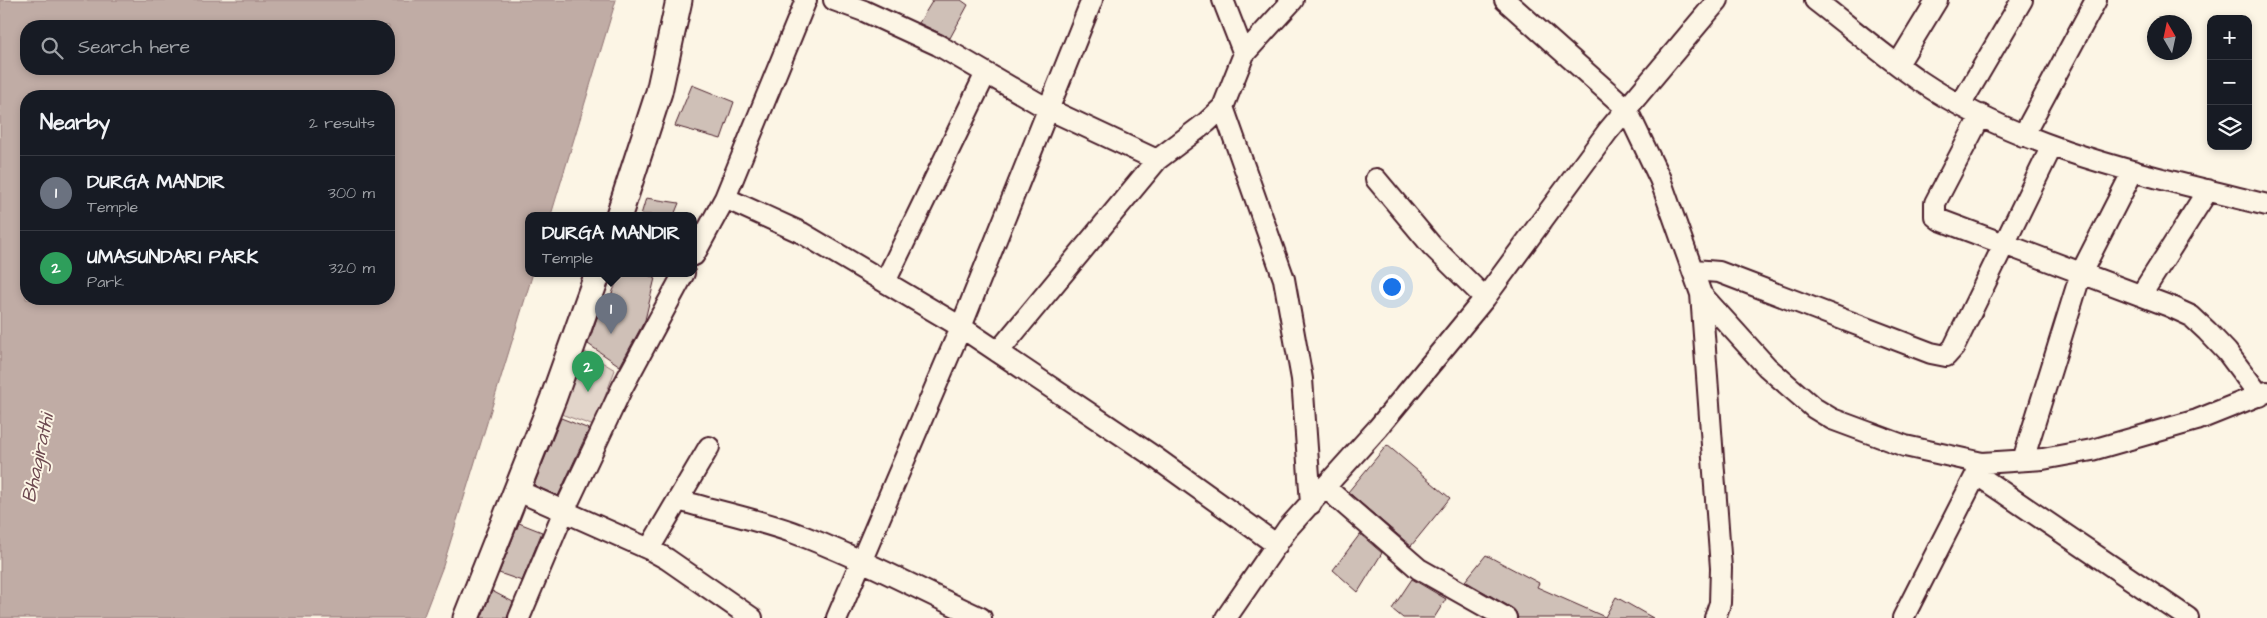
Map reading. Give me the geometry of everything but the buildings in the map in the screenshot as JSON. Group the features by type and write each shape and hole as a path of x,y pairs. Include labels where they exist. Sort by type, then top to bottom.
{"street":[{"path":"620,212 659,92 679,0"},
{"path":"697,249 725,198 806,0"},
{"path":"836,0 920,36 1048,109 1157,160"},
{"path":"837,618 961,326 1092,0"},
{"path":"1223,0 1244,54"},
{"path":"998,352 1157,160 1208,122 1223,107 1244,54 1293,0"},
{"path":"1505,0 1626,108 1660,179 1694,270 1701,294 1721,568 1720,603 1714,618"},
{"path":"1226,618 1288,528 1378,428 1485,298 1626,108 1718,0"},
{"path":"1815,0 1920,81 1981,116 2023,136 2084,158 2267,205"},
{"path":"1898,64 1937,0"},
{"path":"1961,104 2022,0"},
{"path":"2023,136 2096,0"},
{"path":"885,282 986,74"},
{"path":"1223,107 1284,280 1302,379 1311,504"},
{"path":"1979,469 2023,460 2043,459 2092,450 2198,420 2263,394 2227,352 2190,316 2142,295 1940,220 1935,216 1935,202 1981,116"},
{"path":"1694,270 1719,272 1941,356 1951,353 2052,146"},
{"path":"2023,460 2081,273 2133,171"},
{"path":"1376,179 1432,246 1485,298"},
{"path":"2142,295 2208,190"},
{"path":"725,198 802,233 961,326 1156,458 1277,545"},
{"path":"466,618 553,399 597,277"},
{"path":"519,618 564,511 622,388 682,277"},
{"path":"1701,294 1766,367 1814,408 1832,419 1905,446 1979,469 2188,618"},
{"path":"649,549 709,447"},
{"path":"1903,618 1979,469"},
{"path":"1326,488 1420,569 1506,618"},
{"path":"516,490 649,549 673,563 752,618"},
{"path":"678,500 776,526 861,560 981,618"}],"shaded area":[{"path":"585,352 615,370 594,426 561,414"}],"water":[{"name":"Bhagirathi","path":"0,0 616,0 552,212 525,212 525,277 532,277 443,566 423,618 0,618"}],"place":[{"name":"DURGA MANDIR","path":"611,334"},
{"name":"UMASUNDARI PARK","path":"588,392"}]}
